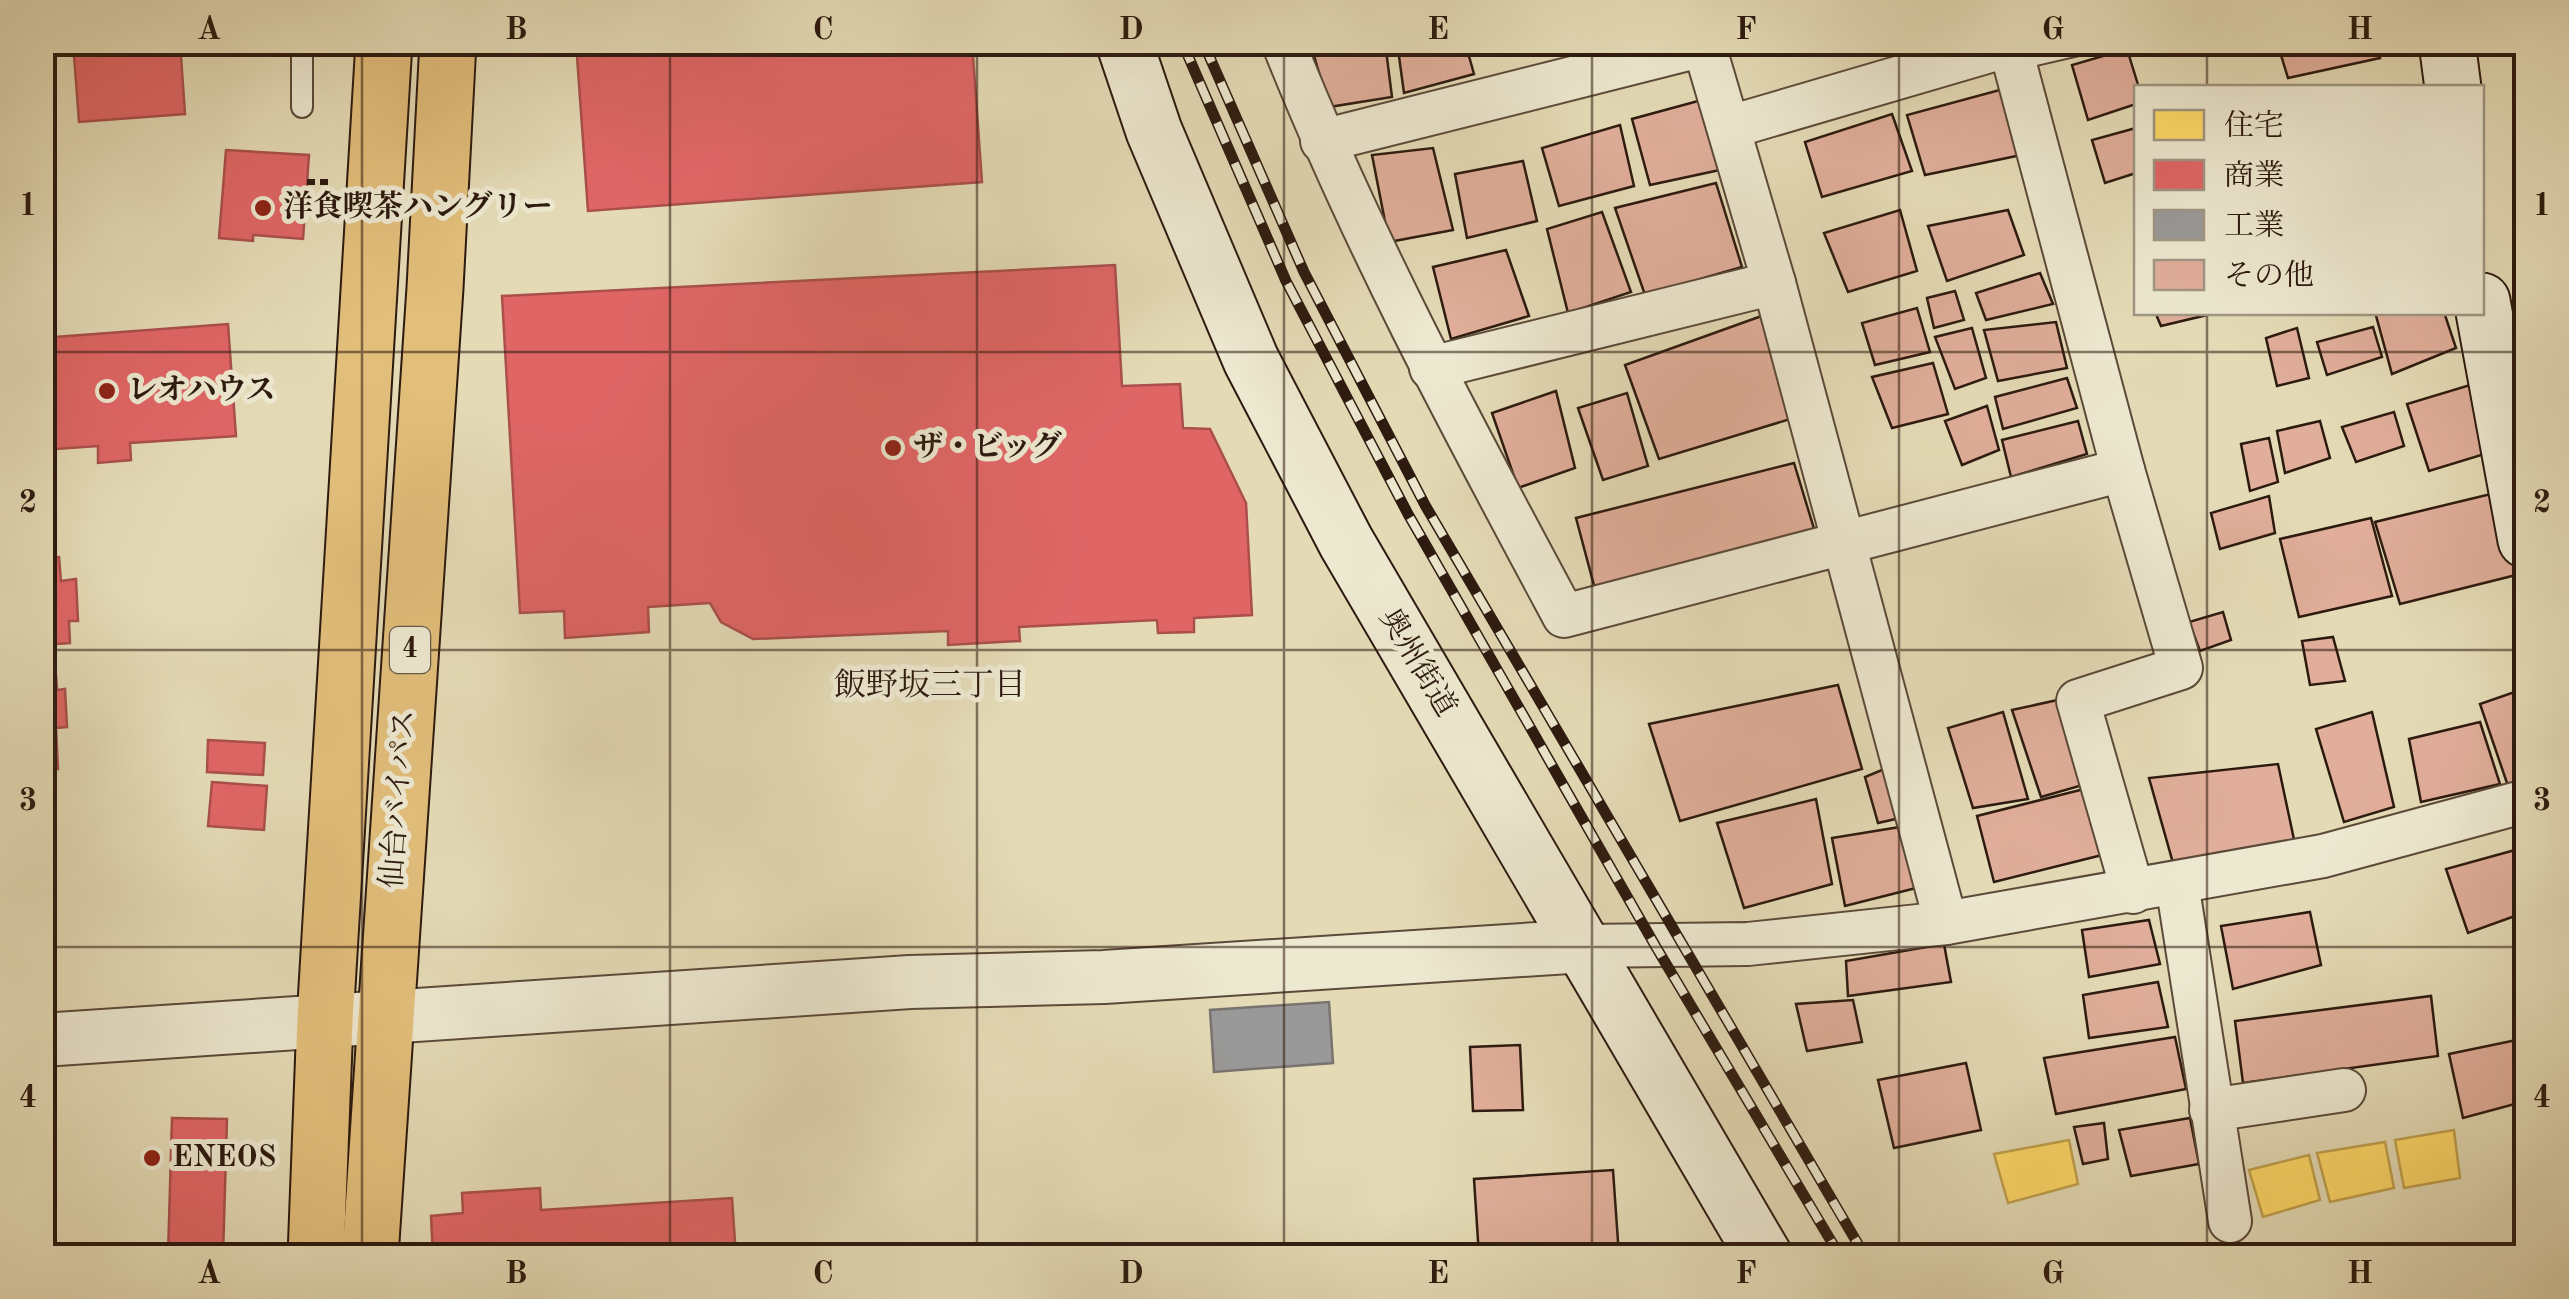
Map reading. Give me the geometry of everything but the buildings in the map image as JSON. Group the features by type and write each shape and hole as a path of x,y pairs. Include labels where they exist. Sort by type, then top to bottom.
{"highway":[{"name":"仙台バイパス","path":"316,1256 325,1020 384,42"},
{"name":"仙台バイパス","path":"370,1256 434,308 448,42"}],"main road":[{"name":"奥州街道","path":"1124,42 1154,131 1251,360 1346,542 1764,1256"},
{"path":"2447,42 2453,85"},
{"path":"2484,312 2526,540"}],"street":[{"path":"1283,42 1322,141 1432,368 1564,616 2123,470"},
{"path":"1322,141 1704,44 1774,284 1946,923"},
{"path":"1730,127 2011,49 2123,470 2181,668 2078,701 2132,892"},
{"path":"1432,368 1774,284"},
{"path":"42,1040 910,982 1104,978 1584,946 1748,944 1946,923 2132,892 2323,856 2526,801"},
{"path":"2177,883 2230,1220"},
{"path":"2211,1110 2344,1090"}],"lane":[{"path":"302,42 302,107"},
{"path":"2011,49 2091,42"}],"railway":[{"path":"1182,42 1286,281 1408,514 1656,947 1840,1256"},
{"path":"1203,42 1304,272 1425,505 1865,1256"}],"place":[{"name":"洋食喫茶ハングリー","path":"263,208"},
{"name":"レオハウス","path":"107,391"},
{"name":"ザ・ビッグ","path":"893,448"},
{"name":"ENEOS","path":"152,1158"}],"district":[{"name":"飯野坂三丁目","path":"930,687"}]}
